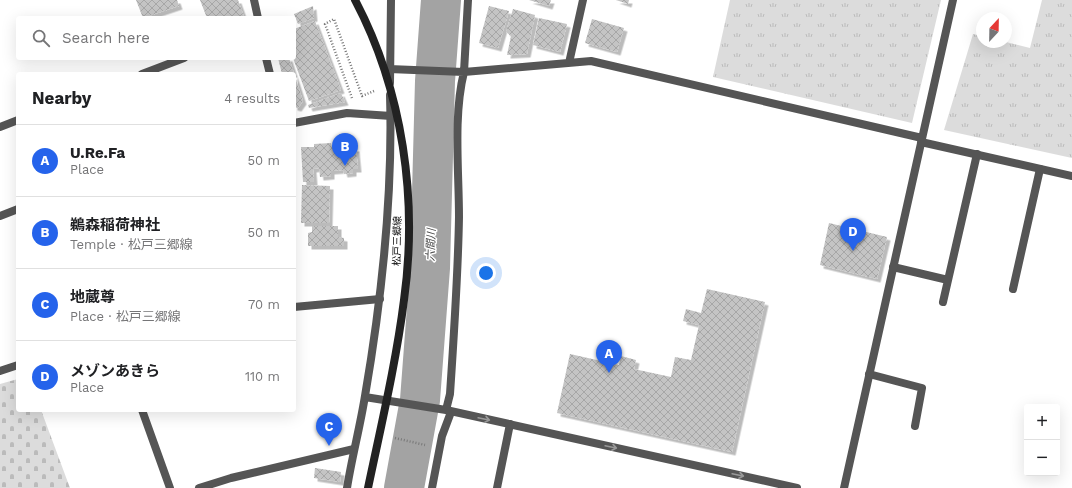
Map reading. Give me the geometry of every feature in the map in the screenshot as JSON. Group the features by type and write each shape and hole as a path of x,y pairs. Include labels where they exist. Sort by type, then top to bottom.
{"main road":[{"name":"松戸三郷線","path":"355,0 380,56 402,136 409,244 404,300 368,488"}],"street":[{"path":"254,0 258,16"},
{"path":"347,488 365,397 380,299 388,199 391,116 389,69 390,0"},
{"path":"432,488 448,411 450,394 458,279 458,119 460,72 468,0"},
{"path":"569,63 583,0"},
{"path":"844,488 953,0"},
{"path":"147,72 179,60"},
{"path":"266,60 270,72"},
{"path":"389,69 404,71 460,72 590,62 1072,176"},
{"path":"296,123 347,113 391,116"},
{"path":"0,127 16,121"},
{"path":"943,302 977,154"},
{"path":"1013,289 1040,169"},
{"path":"1,213 16,209"},
{"path":"893,267 948,280"},
{"path":"296,307 380,299"},
{"path":"0,371 16,366"},
{"path":"869,374 922,388 915,426"},
{"path":"365,397 448,411 510,424 797,488"},
{"path":"143,412 170,488"},
{"path":"498,488 510,424"},
{"path":"199,488 231,478 354,449"}],"path":[{"path":"353,100 324,24 334,19 362,96 374,92 372,86"},
{"path":"393,438 431,446"}],"green space":[{"path":"730,0 941,0 912,123 713,77"},
{"path":"1042,0 1072,0 1072,158 944,130 973,34 976,35 976,48 1012,48 1012,44 1030,48"},
{"path":"16,380 16,412 42,412 70,488 0,488 0,384"}],"water":[{"path":"411,376 430,379 414,488 394,488"}],"building":[{"path":"136,0 177,0 179,6 149,16 142,16"},
{"path":"200,0 238,0 244,16 206,16"},
{"path":"529,0 551,0 549,6"},
{"path":"616,0 629,0 628,4"},
{"path":"313,6 314,18 298,24 294,14"},
{"path":"489,6 509,11 498,48 479,43"},
{"path":"513,9 535,15 527,54 507,55 511,36 506,32"},
{"path":"539,18 567,24 560,52 533,45"},
{"path":"592,19 624,28 617,52 585,43"},
{"path":"315,21 341,90 309,101 294,60 296,60 296,28"},
{"path":"278,60 290,60 294,72 282,72"},
{"path":"296,80 303,101 298,108 296,108"},
{"path":"341,93 345,102 309,108 308,105"},
{"path":"339,134 350,134 350,148 356,148 358,169 353,169 353,173 344,174 343,170 331,171 331,176 320,177 319,168 313,169 314,182 303,182 301,147 314,147 314,144 331,143 332,148 340,148"},
{"path":"302,185 330,186 329,223 301,223"},
{"path":"829,223 887,237 877,279 820,265"},
{"path":"312,226 338,226 338,237 344,238 344,246 308,246 308,233 312,232"},
{"path":"707,289 765,302 732,452 557,413 570,354 619,365 621,356 636,360 634,369 671,377 675,357 691,360 699,325 683,321 686,309 701,313"},
{"path":"315,468 341,472 340,482 314,478"}],"waterway":[{"name":"六間川","path":"404,488 420,400 430,268 435,81 441,0"}],"place":[{"name":"鵜森稲荷神社","path":"345,166"},
{"name":"メゾンあきら","path":"853,251"},
{"name":"U.Re.Fa","path":"609,373"},
{"name":"地蔵尊","path":"329,446"}]}
